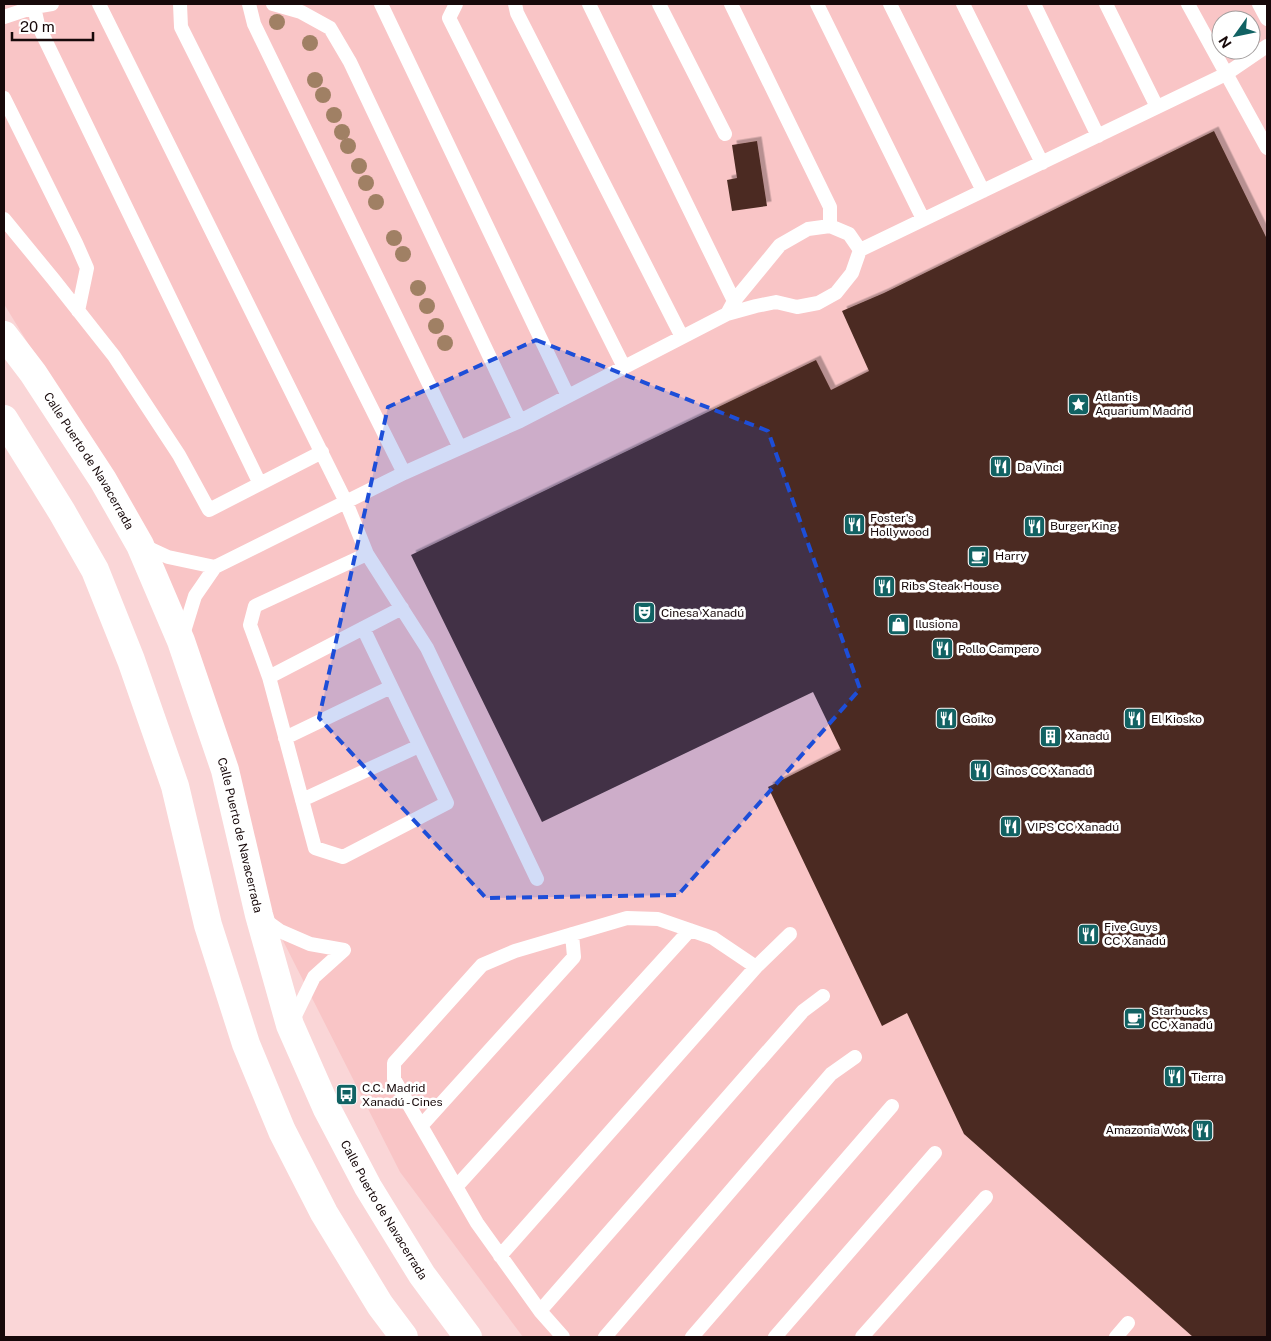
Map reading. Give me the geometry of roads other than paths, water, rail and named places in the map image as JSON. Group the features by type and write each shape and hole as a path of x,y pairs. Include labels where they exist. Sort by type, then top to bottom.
{"street":[{"name":"Calle Puerto de Navacerrada","path":"4,335 39,381 103,480 140,545 181,641 225,770 259,915 290,1025 327,1109 368,1186 422,1275 468,1337"},
{"path":"4,419 62,512 94,570 131,660 175,786 208,925 246,1044 282,1131 324,1212 380,1305 404,1337"}],"lane":[{"path":"4,17 34,7 52,4"},
{"path":"99,4 322,452 346,502 367,554 427,648 537,879"},
{"path":"180,4 181,27 404,473"},
{"path":"249,4 254,24 460,448"},
{"path":"273,4 301,12 330,28 350,62 520,421"},
{"path":"456,4 449,18 624,367"},
{"path":"515,4 522,22 682,337"},
{"path":"589,4 734,301"},
{"path":"660,4 724,134"},
{"path":"731,4 830,207 830,226"},
{"path":"817,4 923,219"},
{"path":"890,4 983,191"},
{"path":"963,4 1042,162"},
{"path":"1034,4 1098,136"},
{"path":"1106,4 1157,107"},
{"path":"1188,4 1266,145"},
{"path":"1259,4 1267,19"},
{"path":"384,6 568,396"},
{"path":"34,7 38,25 260,484"},
{"path":"181,641 195,596 215,567 404,473 520,421 726,314 776,302 797,307 818,303 836,293 852,273 860,250 1226,74 1267,46"},
{"path":"4,98 87,268 78,312"},
{"path":"4,219 114,356 179,455 209,510 322,452"},
{"path":"726,314 734,301 780,245 808,229 830,226 849,234 860,250"},
{"path":"140,545 168,557 215,567"},
{"path":"362,628 447,803 343,857 315,848 269,677 250,625 255,606 367,554"},
{"path":"269,677 402,608"},
{"path":"285,738 391,687"},
{"path":"302,800 419,746"},
{"path":"259,915 280,931 310,944 344,950 314,976 290,1025"},
{"path":"563,1337 540,1311 477,1223 394,1079 394,1063 482,965 515,951 627,918 658,920 713,938 756,967"},
{"path":"456,1187 690,930"},
{"path":"421,1126 574,957 572,934"},
{"path":"500,1256 756,967 790,934"},
{"path":"540,1311 803,1011 823,996"},
{"path":"605,1337 831,1074 855,1057"},
{"path":"692,1337 892,1106"},
{"path":"775,1337 935,1153"},
{"path":"862,1337 986,1197"},
{"path":"1116,1337 1128,1323"}],"place":[{"name":"Atlantis Aquarium Madrid","path":"1079,404"},
{"name":"Da Vinci","path":"1001,467"},
{"name":"Foster's Hollywood","path":"854,525"},
{"name":"Burger King","path":"1034,526"},
{"name":"Harry","path":"979,556"},
{"name":"Ribs Steak House","path":"885,586"},
{"name":"Cinesa Xanadú","path":"645,613"},
{"name":"Ilusiona","path":"899,624"},
{"name":"Pollo Campero","path":"942,649"},
{"name":"Goiko","path":"946,719"},
{"name":"El Kiosko","path":"1135,719"},
{"name":"Xanadú","path":"1051,736"},
{"name":"Ginos CC Xanadú","path":"980,771"},
{"name":"VIPS CC Xanadú","path":"1011,827"},
{"name":"Five Guys CC Xanadú","path":"1088,934"},
{"name":"Starbucks CC Xanadú","path":"1135,1018"},
{"name":"Tierra","path":"1175,1077"},
{"name":"C.C. Madrid Xanadú - Cines","path":"346,1095"},
{"name":"Amazonia Wok","path":"1203,1130"}]}
